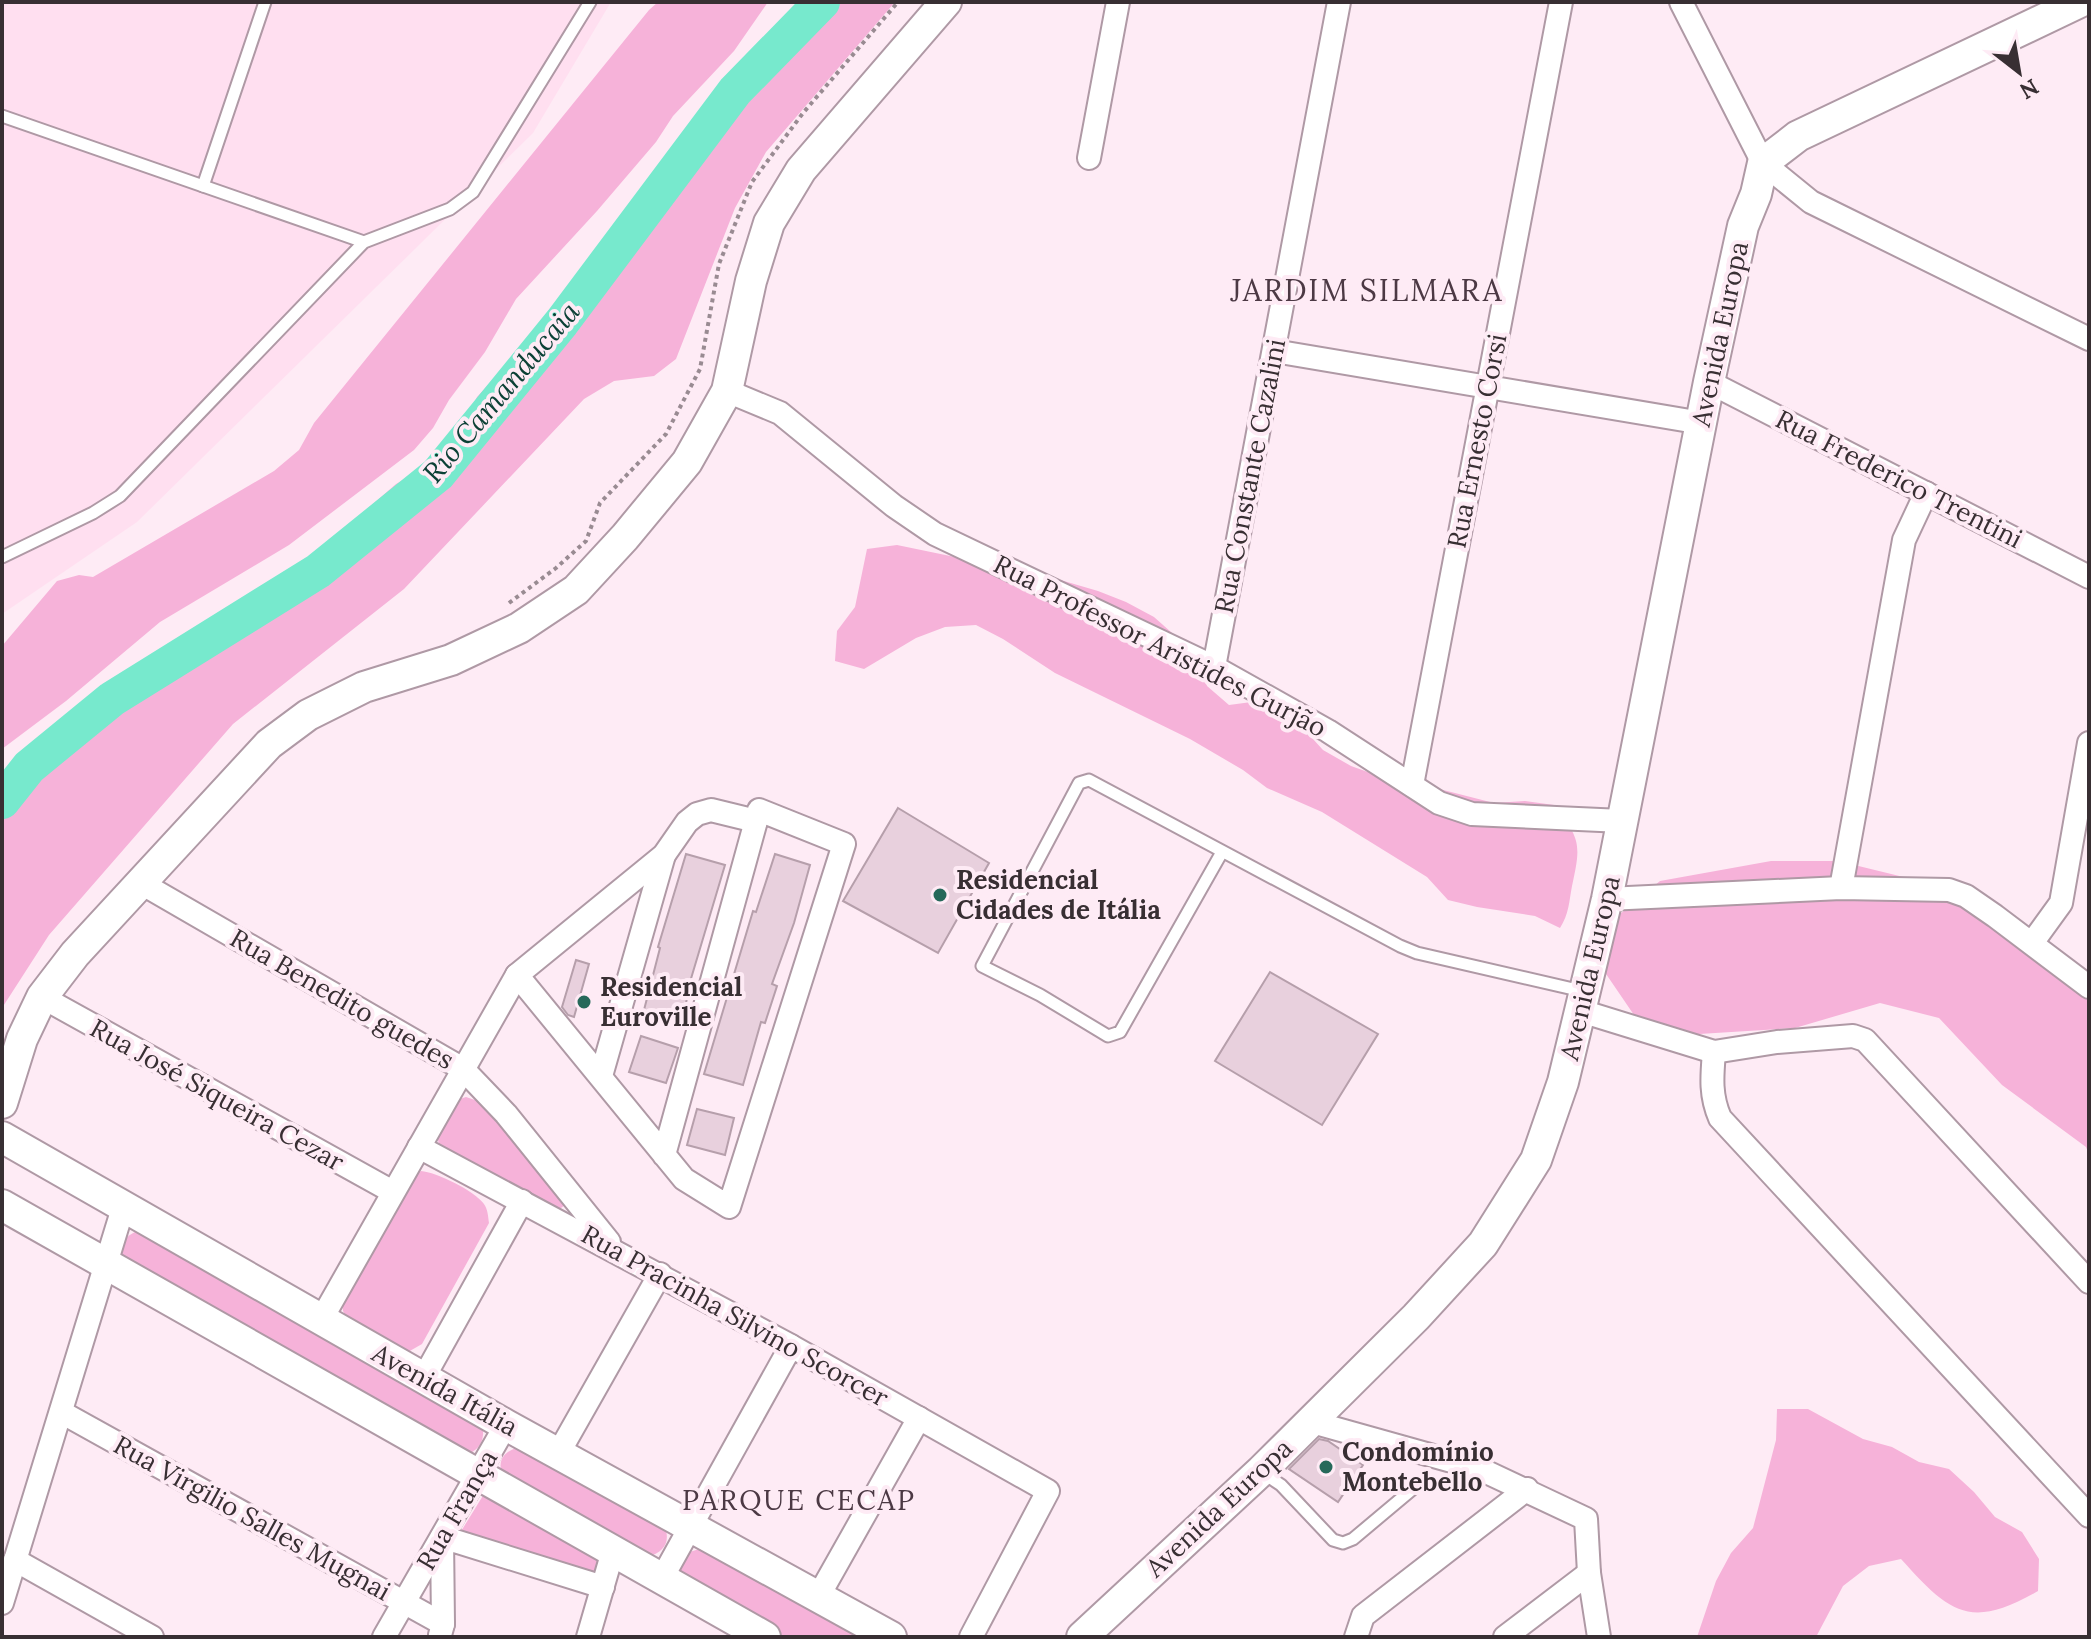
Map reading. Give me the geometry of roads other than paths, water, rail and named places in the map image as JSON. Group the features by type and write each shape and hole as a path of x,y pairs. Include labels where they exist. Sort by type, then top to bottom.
{"street":[{"path":"2,1103 22,1039 42,997 75,954 269,744 308,715 364,687 451,660 519,628 576,590 625,537 687,462 727,391 751,281 769,223 801,170 946,2"},
{"path":"1089,158 1118,2"},
{"name":"Rua Constante Cazalini","path":"1214,667 1339,2"},
{"name":"Rua Ernesto Corsi","path":"1412,785 1561,2"},
{"path":"1681,2 1763,163 1811,202 2089,339"},
{"path":"1763,163 1798,136 2080,2"},
{"name":"Avenida Europa","path":"1082,1637 1261,1471 1416,1317 1483,1244 1536,1160 1563,1082 1607,899 1709,382 1743,226 1756,194 1763,163"},
{"path":"1274,351 1702,423"},
{"name":"Rua Frederico Trentini","path":"1709,382 2089,577"},
{"name":"Rua Professor Aristides Gurjão","path":"727,391 780,413 894,506 935,534 1214,667 1328,731 1439,803 1472,814 1622,821"},
{"path":"1841,888 1904,540 1926,493"},
{"path":"2032,943 2061,903 2089,743"},
{"path":"321,1320 517,975 664,855 687,822 697,814 711,810 756,821"},
{"path":"517,975 601,1076 664,1155 684,1179 729,1207 844,844 759,810 664,1155"},
{"path":"601,1076 664,855"},
{"name":"Rua Benedito guedes","path":"141,883 463,1069 506,1114 615,1249"},
{"path":"1607,899 1841,888 1949,890 1966,896 2089,987"},
{"name":"Rua José Siqueira Cezar","path":"42,997 393,1192"},
{"path":"1583,1002 1714,1052 1777,1042 1853,1036 1865,1040 2089,1282"},
{"path":"1714,1052 1711,1089 1720,1118 2089,1516"},
{"name":"Avenida Itália","path":"2,1137 423,1379 891,1637"},
{"name":"Rua Pracinha Silvino Scorcer","path":"419,1147 615,1249 1048,1491 971,1637"},
{"path":"423,1379 522,1201"},
{"path":"2,1205 765,1637"},
{"path":"2,1603 123,1208"},
{"path":"558,1454 660,1274"},
{"path":"662,1578 791,1346"},
{"name":"Rua Virgilio Salles Mugnai","path":"61,1412 404,1603 441,1630"},
{"path":"818,1597 919,1418"},
{"path":"1312,1422 1480,1469 1586,1519 1589,1573 1599,1637"},
{"name":"Rua França","path":"384,1637 506,1425"},
{"path":"1356,1637 1363,1616 1527,1489"},
{"path":"441,1630 442,1537 603,1587"},
{"path":"588,1637 613,1551"},
{"path":"15,1560 152,1637"},
{"path":"1505,1637 1589,1573"},
{"name":"Avenida Europa","path":"1090,1637 1108,1612"}],"lane":[{"path":"203,186 265,2"},
{"path":"2,557 93,513 120,496 364,242 450,209 473,192 590,2"},
{"path":"2,116 364,242"},
{"path":"1222,852 1120,1032 1114,1036 1108,1036 1040,995 982,966 1082,780 1089,780 1400,946 1583,1002"},
{"path":"1261,1471 1281,1485 1333,1540 1343,1543 1353,1539 1415,1487"}],"waterway":[{"name":"Rio Camanducaia","path":"2,801 29,767 112,699 318,571 438,474 562,322 735,91 822,2"}],"place":[{"name":"Residencial Cidades de Itália","path":"940,895"},
{"name":"Residencial Euroville","path":"584,1002"},
{"name":"Condomínio Montebello","path":"1326,1467"}],"district":[{"name":"JARDIM SILMARA","path":"1367,291"},
{"name":"PARQUE CECAP","path":"799,1500"}]}
